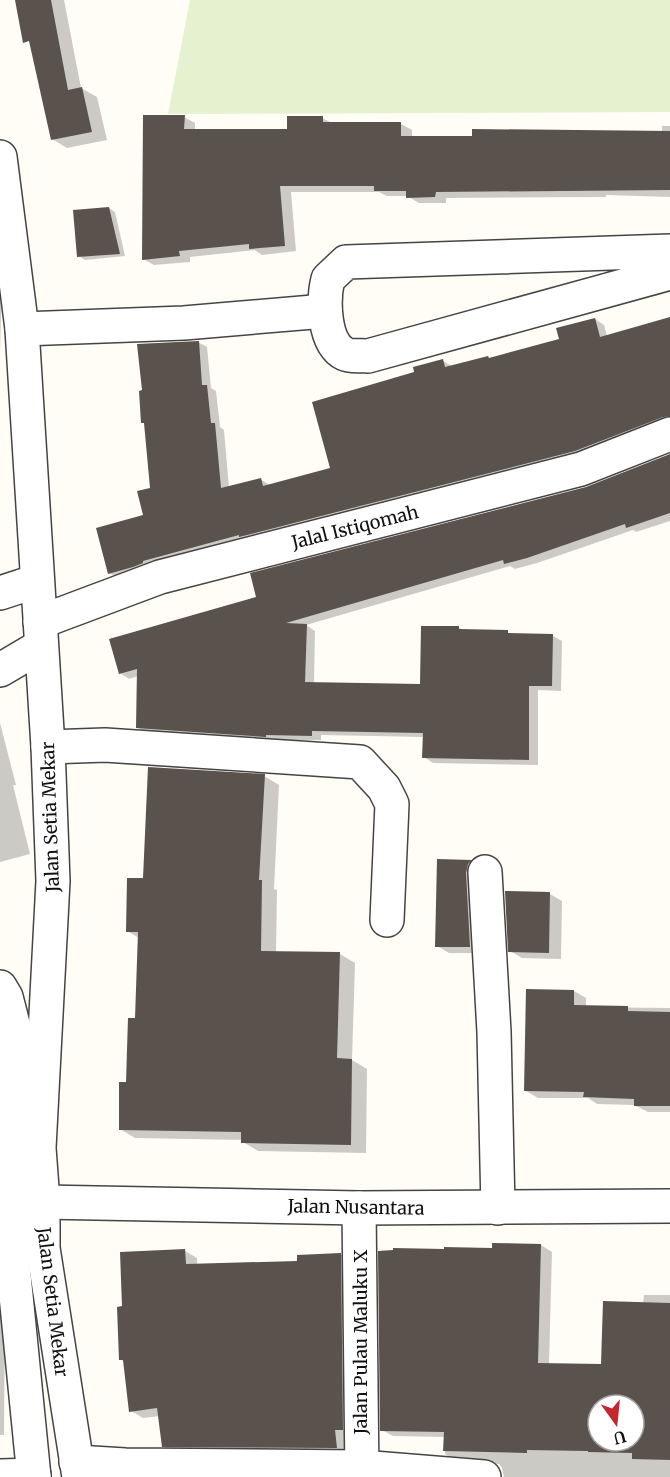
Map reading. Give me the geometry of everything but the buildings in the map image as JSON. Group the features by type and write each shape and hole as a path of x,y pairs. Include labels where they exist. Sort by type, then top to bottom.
{"street":[{"name":"Jalan Setia Mekar","path":"1,168 22,329 48,747 53,881 39,1148 43,1202 43,1248 77,1470"},
{"path":"670,251 346,262 328,279 325,310 331,335 337,348 347,355 369,356 670,273"},
{"path":"22,329 184,323 325,310"},
{"name":"Jalal Istiqomah","path":"0,670 41,634 160,577 580,469 670,434"},
{"path":"0,593 37,582"},
{"path":"48,747 105,745 360,762 384,788 392,804 387,920"},
{"path":"485,872 494,1032 498,1208"},
{"path":"0,987 6,997 13,1024 6,1255 34,1476 0,1476"},
{"name":"Jalan Nusantara","path":"43,1202 359,1208 670,1206"},
{"name":"Jalan Pulau Maluku X","path":"359,1208 361,1472"},
{"path":"77,1470 125,1465 484,1477"}],"green space":[{"path":"190,0 670,0 670,112 168,114"}]}
